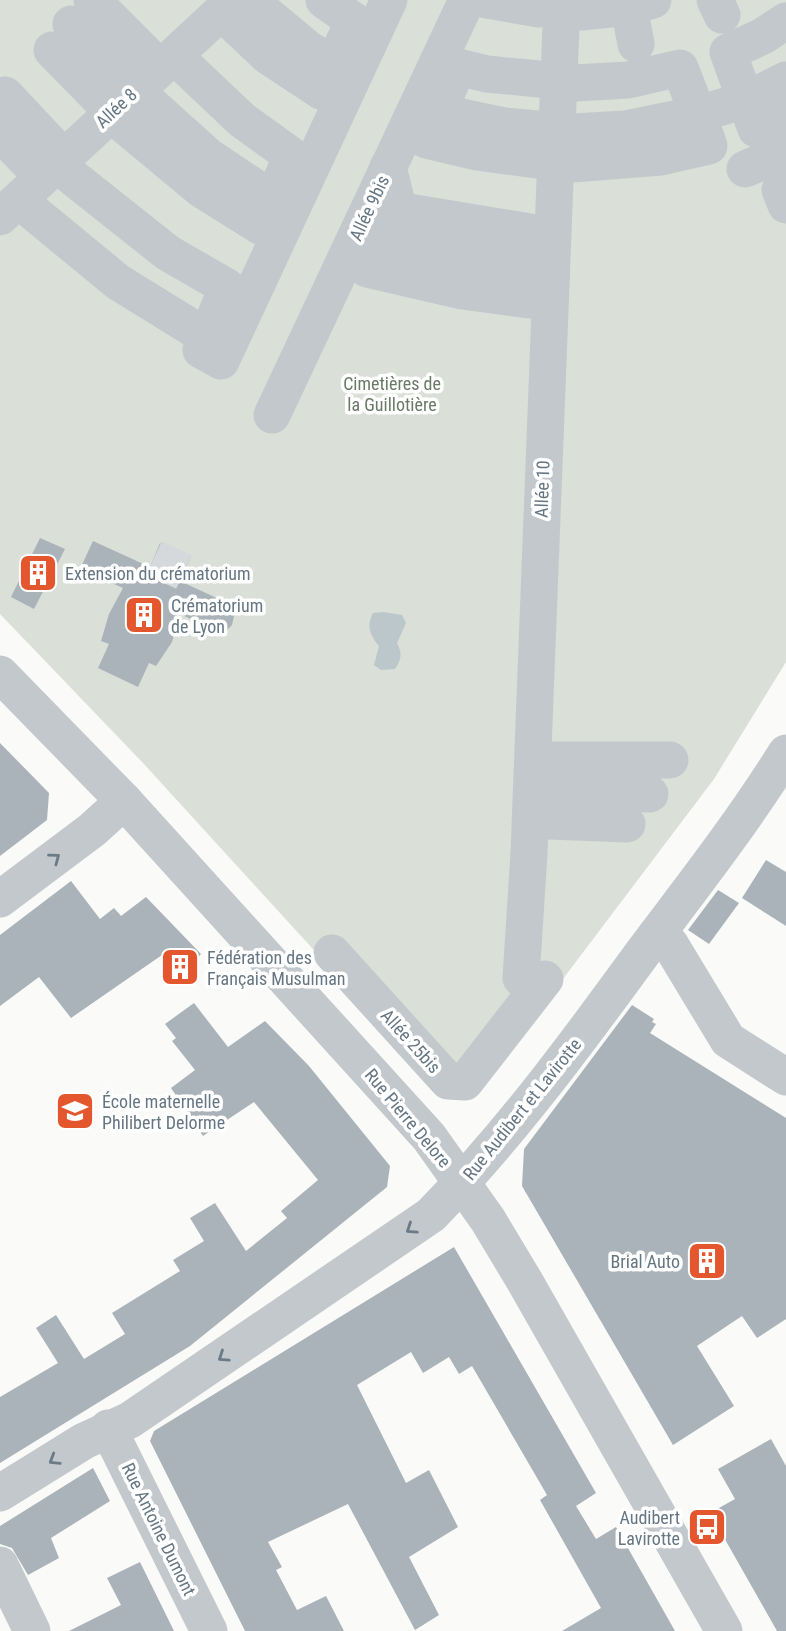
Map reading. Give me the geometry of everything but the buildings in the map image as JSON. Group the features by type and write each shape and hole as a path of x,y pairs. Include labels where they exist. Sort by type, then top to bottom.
{"street":[{"path":"125,0 143,57"},
{"path":"295,0 331,29 334,78"},
{"path":"226,316 334,78 354,21 324,0"},
{"path":"334,78 388,0"},
{"name":"Allée 9bis","path":"272,415 362,261 421,129 467,0"},
{"path":"487,0 556,5 641,4 636,44"},
{"path":"421,129 477,152 537,103 556,5"},
{"name":"Allée 10","path":"533,978 544,782 556,5"},
{"path":"786,21 763,36 728,52 756,129 786,116"},
{"path":"72,24 143,57"},
{"path":"72,24 143,57"},
{"path":"740,85 786,44"},
{"path":"26,189 195,56 268,56 334,78"},
{"path":"195,56 199,107 273,211"},
{"path":"195,56 201,190 273,211"},
{"name":"Allée 8","path":"26,189 195,56"},
{"path":"26,189 143,57"},
{"path":"693,100 709,146 661,157 574,120 632,98 693,100 740,85 786,80"},
{"path":"5,95 26,189"},
{"path":"421,129 537,103"},
{"path":"397,203 404,211 530,232 529,300 462,292 362,261 397,203 421,129"},
{"path":"0,133 26,189 118,282 226,316"},
{"path":"745,169 786,152"},
{"path":"786,187 780,190 786,205"},
{"path":"26,189 168,253 226,316"},
{"name":"Rue Pierre Delore","path":"0,674 124,801 429,1137 524,1280 724,1631"},
{"name":"Rue Audibert et Lavirotte","path":"0,1493 108,1428 130,1420 431,1215 462,1184 559,1066 728,841 786,753"},
{"path":"627,824 549,821 544,782 550,760 670,760"},
{"path":"544,782 650,794"},
{"path":"0,899 92,830 124,801"},
{"path":"656,935 670,944 728,1040 786,1077"},
{"name":"Allée 25bis","path":"332,953 448,1081 465,1082 533,978"},
{"name":"Rue Antoine Dumont","path":"108,1428 209,1631"},
{"path":"0,1565 32,1631"}],"green space":[{"name":"Cimetières de la Guillotière","path":"0,0 786,0 786,662 714,779 473,1098 449,1098 143,763 0,614"}],"shaded area":[{"path":"373,613 402,615 406,623 397,643 400,656 395,669 381,670 374,665 379,646 369,626"}],"tunnel":[{"path":"154,558 184,572"}],"place":[{"name":"Extension du crématorium","path":"38,573"},
{"name":"Crématorium de Lyon","path":"144,615"},
{"name":"Fédération des Français Musulman","path":"180,967"},
{"name":"École maternelle Philibert Delorme","path":"75,1111"},
{"name":"Brial Auto","path":"707,1261"},
{"name":"Audibert Lavirotte","path":"707,1527"}]}
